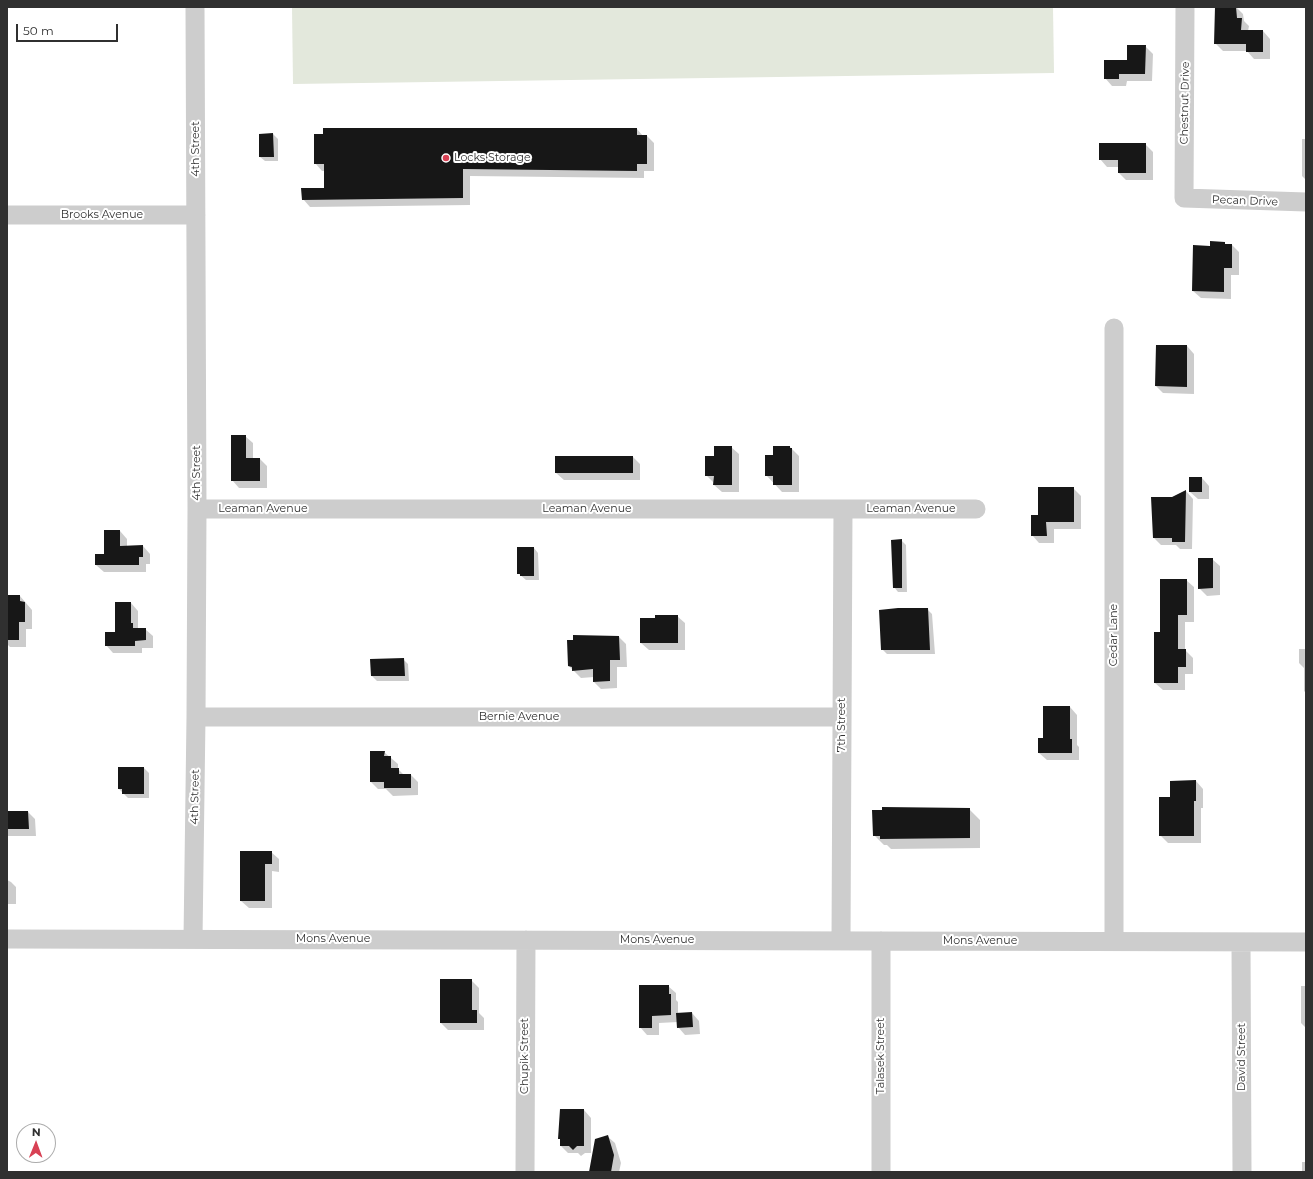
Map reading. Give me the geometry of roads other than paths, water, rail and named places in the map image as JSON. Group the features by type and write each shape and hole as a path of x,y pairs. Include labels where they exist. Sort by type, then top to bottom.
{"street":[{"name":"4th Street","path":"193,939 197,509 195,7"},
{"name":"Chestnut Drive","path":"1184,198 1186,7"},
{"name":"Pecan Drive","path":"1184,198 1306,202"},
{"name":"Brooks Avenue","path":"7,215 196,215"},
{"name":"Cedar Lane","path":"1114,328 1114,941"},
{"name":"Leaman Avenue","path":"197,509 976,509"},
{"name":"7th Street","path":"841,941 844,509"},
{"name":"Bernie Avenue","path":"196,717 842,716"},
{"name":"Mons Avenue","path":"7,939 1306,942"},
{"name":"Chupik Street","path":"525,1172 526,940"},
{"name":"Talasek Street","path":"881,941 881,1172"},
{"name":"David Street","path":"1241,942 1242,1172"}],"place":[{"name":"Locks Storage","path":"446,158"}]}
